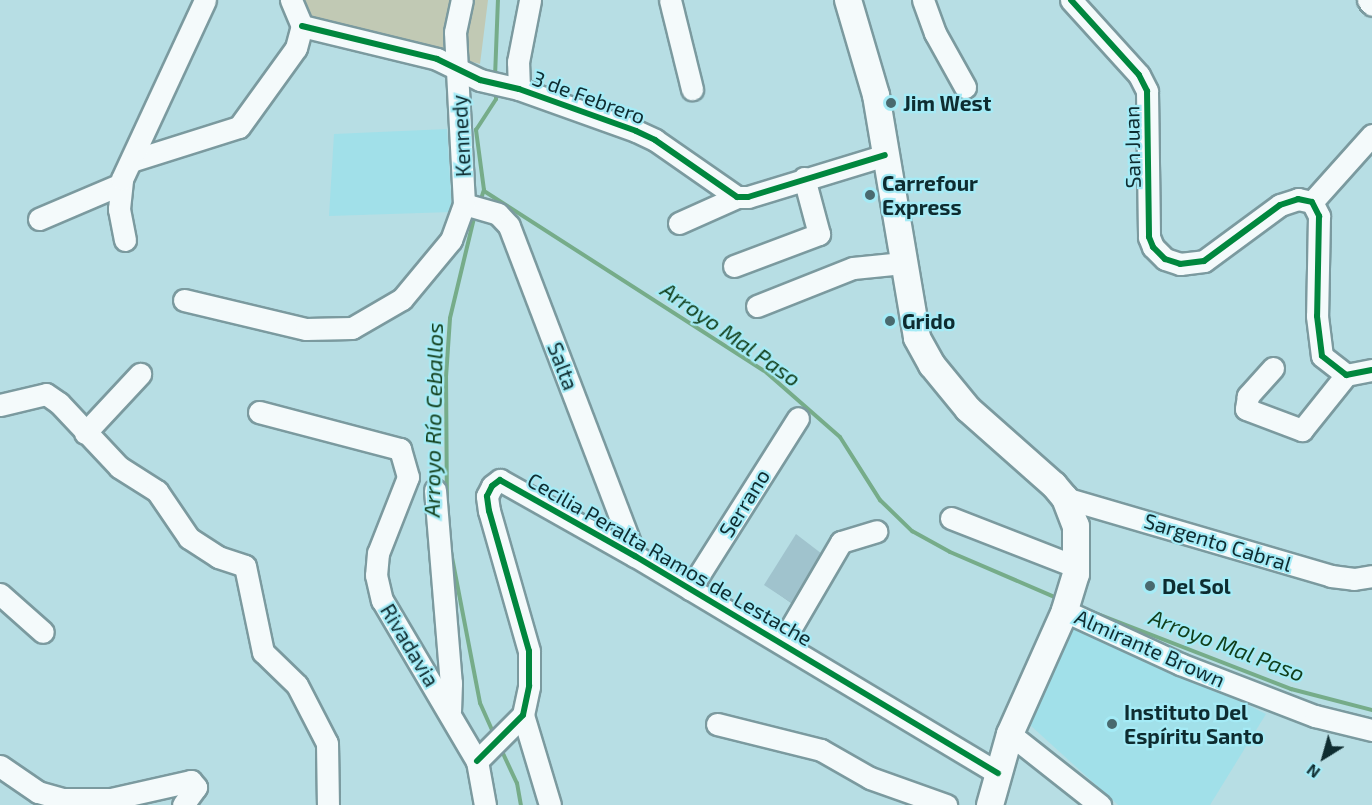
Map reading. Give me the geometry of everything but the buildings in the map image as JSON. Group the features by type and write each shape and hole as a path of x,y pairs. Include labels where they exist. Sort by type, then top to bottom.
{"main road":[{"path":"848,0 876,95 917,338 932,366 968,409 1065,498 1076,526 1077,567 1065,611 1010,734 990,805"}],"street":[{"path":"125,240 119,208 121,184 205,0"},
{"path":"130,161 240,127 296,48 302,26 291,0"},
{"name":"Kennedy","path":"462,0 455,32 470,206"},
{"path":"514,88 530,0"},
{"path":"670,0 692,89"},
{"path":"923,0 935,33 965,87"},
{"name":"San Juan","path":"1071,0 1139,75 1147,91 1149,237 1165,260 1180,264 1204,261 1280,205 1298,199 1312,202"},
{"path":"1368,0 1372,5"},
{"name":"3 de Febrero","path":"302,26 437,59 480,80 514,88 655,140 737,197"},
{"path":"1346,375 1330,364 1319,345 1319,216 1312,202 1372,135"},
{"path":"679,223 737,197 748,197 885,155"},
{"path":"734,266 819,234 804,178"},
{"path":"39,219 121,184"},
{"path":"184,300 306,329 351,328 402,299 431,268 470,206"},
{"name":"Salta","path":"470,206 498,214 509,225 636,556"},
{"path":"757,306 854,268 903,262"},
{"path":"1273,368 1248,396 1246,409 1302,430 1346,375 1372,370"},
{"path":"85,433 140,374"},
{"path":"0,405 46,394 59,403 119,467 157,491 189,538 218,557 245,567 263,652 297,685 327,743 328,805"},
{"name":"Rivadavia","path":"259,411 400,449 408,477 378,553 376,575 382,600 450,711 483,754 485,805"},
{"name":"Serrano","path":"690,588 798,418"},
{"name":"Cecilia Peralta Ramos de Lestache","path":"518,720 530,686 529,651 489,511 487,496 492,486 500,480 511,484 636,556 998,773"},
{"path":"435,490 451,683 450,711"},
{"name":"Sargento Cabral","path":"1065,498 1331,576 1353,579 1372,576"},
{"path":"951,518 1077,567"},
{"path":"782,643 841,542 876,531"},
{"path":"0,594 44,632"},
{"name":"Almirante Brown","path":"1065,611 1180,664 1316,716 1372,730"},
{"path":"483,754 518,720 550,805"},
{"path":"717,724 821,750 870,778 946,805"},
{"path":"1010,734 1100,805"},
{"path":"0,766 38,792 63,799 111,799 191,781 196,787 183,805"}],"shaded area":[{"path":"447,129 452,212 329,216 334,134"},
{"path":"1072,618 1266,714 1210,805 1118,805 1030,725"}],"green space":[{"path":"301,0 488,0 480,64 307,19"}],"waterway":[{"name":"Arroyo Río Ceballos","path":"495,77 498,0"},
{"name":"Arroyo Río Ceballos","path":"480,202 484,190 476,130 496,99 496,90"},
{"name":"Arroyo Mal Paso","path":"484,191 767,373 840,437 880,500 912,531 950,552 1057,598"},
{"name":"Arroyo Río Ceballos","path":"447,513 446,377 450,318 475,214"},
{"name":"Arroyo Río Ceballos","path":"450,547 480,703 494,734"},
{"name":"Arroyo Mal Paso","path":"1090,611 1291,689 1372,710"},
{"name":"Arroyo Río Ceballos","path":"500,747 517,783 521,805"}],"cycle path":[{"path":"1071,0 1139,75 1147,91 1149,237 1153,247 1165,259 1180,264 1204,261 1280,205 1298,199 1312,202 1319,216 1317,316 1322,356 1346,375 1372,370"},
{"path":"302,26 437,59 480,80 519,89 636,131 655,140 737,197 748,197 885,155"},
{"path":"477,761 523,715 529,686 529,651 489,511 487,496 492,486 500,480 635,556 998,773"}],"place":[{"name":"Jim West","path":"891,103"},
{"name":"Carrefour Express","path":"870,195"},
{"name":"Grido","path":"890,321"},
{"name":"Del Sol","path":"1150,586"},
{"name":"Instituto Del Espíritu Santo","path":"1112,724"}]}
